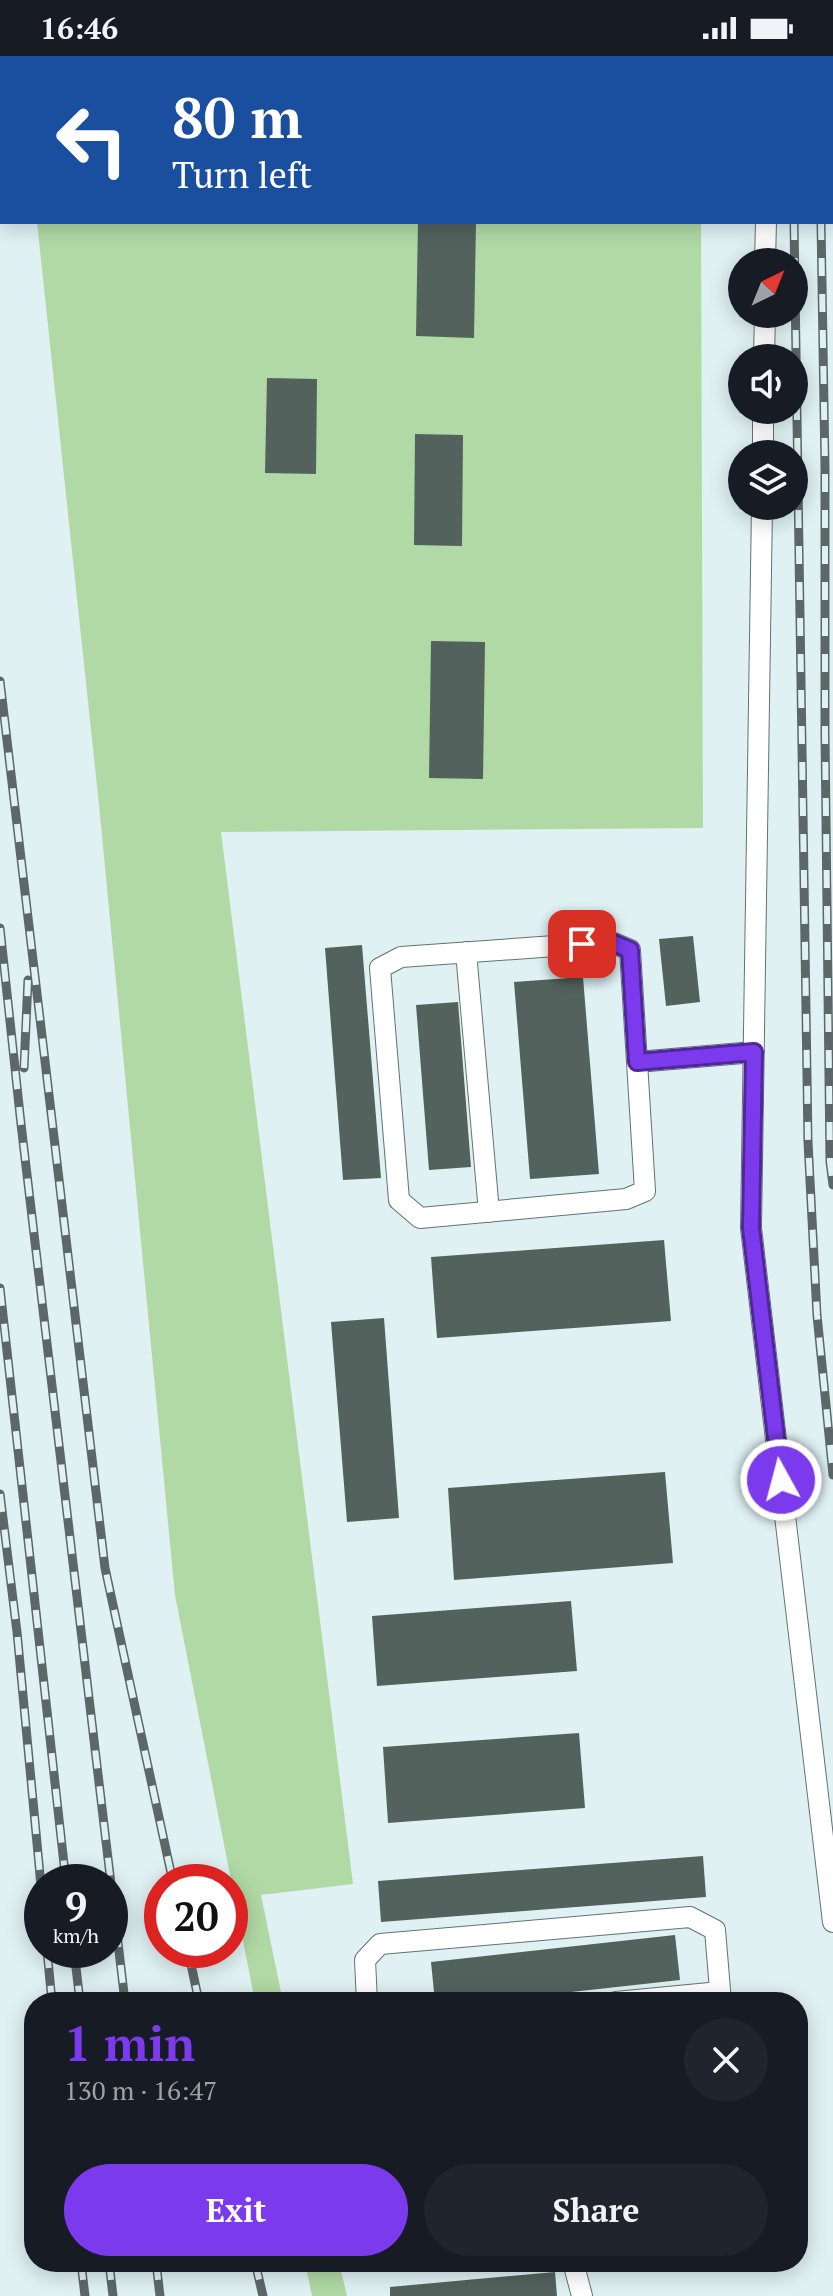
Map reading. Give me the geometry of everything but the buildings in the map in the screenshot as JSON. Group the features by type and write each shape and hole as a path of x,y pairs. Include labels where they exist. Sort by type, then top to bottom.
{"lane":[{"path":"765,248 766,224"},
{"path":"762,520 751,1228 833,1922"},
{"path":"611,942 630,950 637,1062 645,1191 626,1199 420,1218 399,1200 380,968 401,957 611,942"},
{"path":"466,952 489,1212"},
{"path":"637,1062 754,1052"},
{"path":"367,1992 365,1960 380,1944 690,1917 715,1930 721,1992"},
{"path":"576,2272 582,2296"}],"green space":[{"path":"37,224 701,224 703,828 221,832 353,1884 261,1895 281,1992 253,1992 248,1966 248,1864 228,1864 175,1595 99,805"},
{"path":"307,2272 341,2272 347,2296 312,2296"}],"railway":[{"path":"794,224 808,1142 817,1315 833,1475"},
{"path":"821,224 830,1162 833,1185"},
{"path":"0,681 105,1568 169,1864"},
{"path":"0,928 124,1992"},
{"path":"24,1068 28,980"},
{"path":"0,1288 64,1864"},
{"path":"0,1494 17,1632 39,1864"},
{"path":"49,1968 51,1992"},
{"path":"76,1968 79,1992"},
{"path":"192,1968 197,1992"},
{"path":"82,2272 85,2296"},
{"path":"110,2272 113,2296"},
{"path":"157,2272 160,2296"},
{"path":"257,2272 263,2296"}],"route":[{"path":"582,944 611,942 630,950 637,1062 754,1052 751,1228 781,1480"}]}
